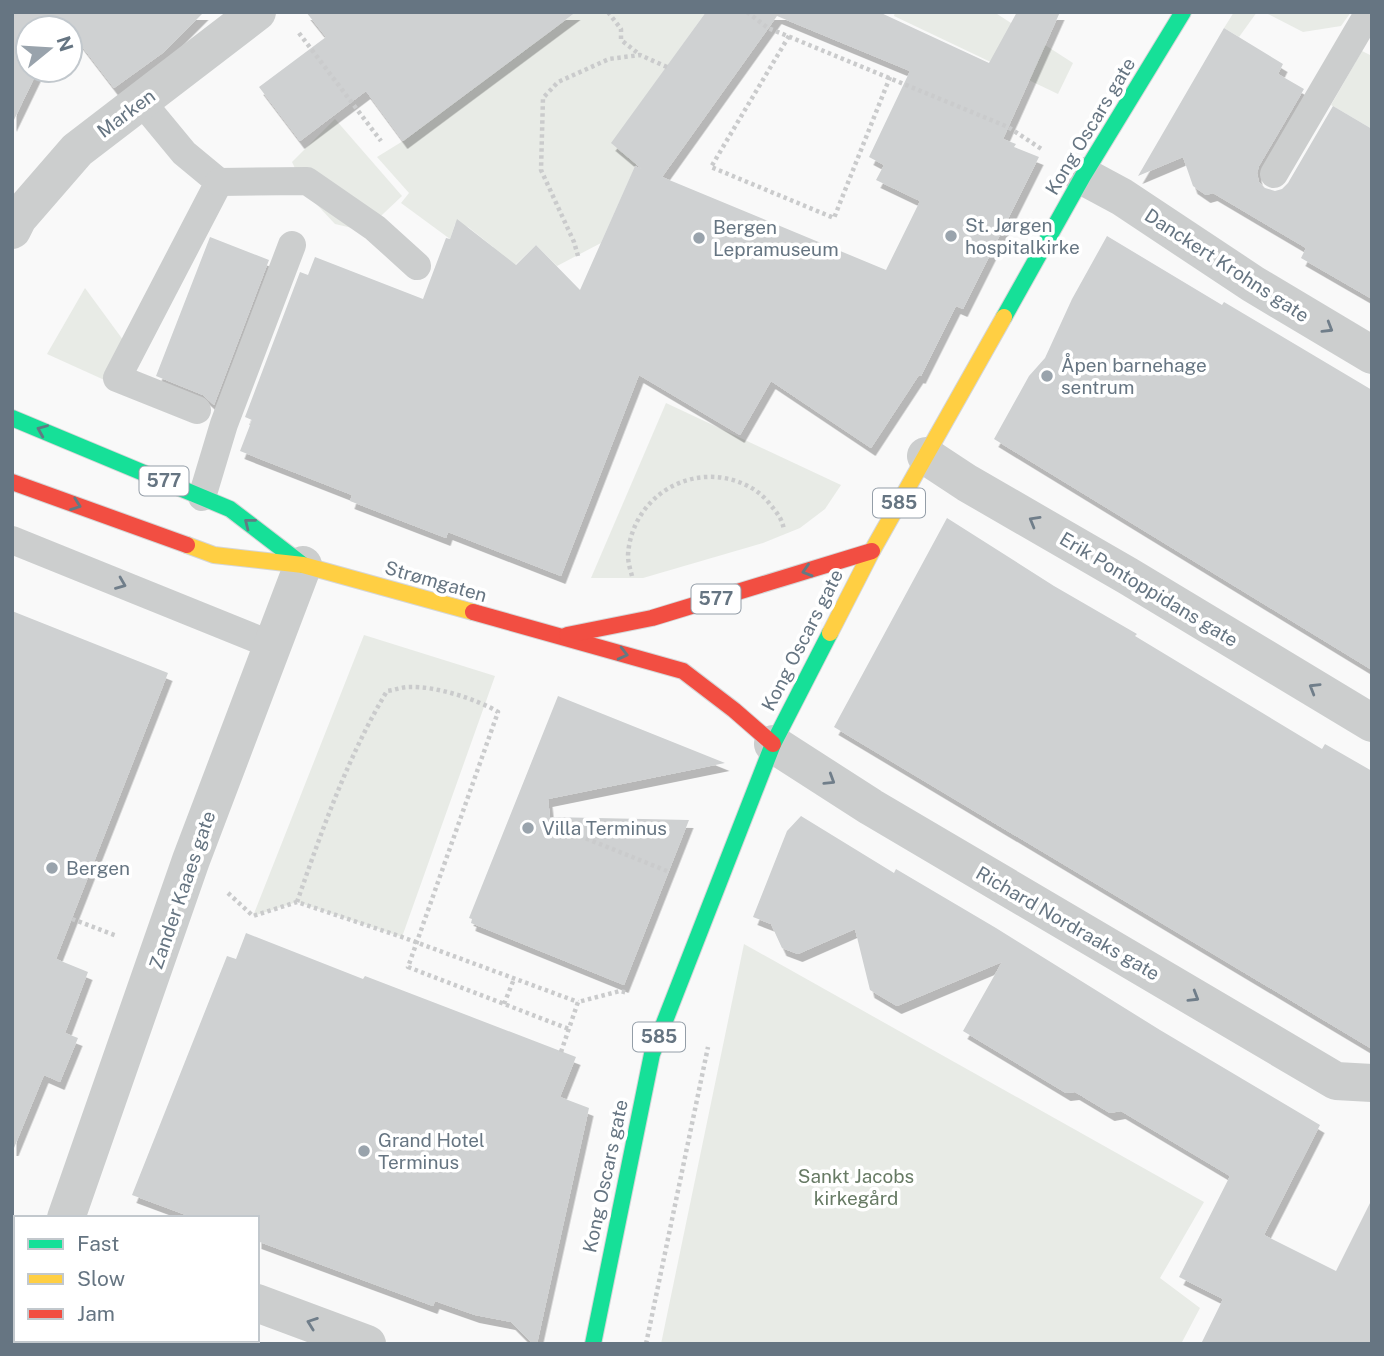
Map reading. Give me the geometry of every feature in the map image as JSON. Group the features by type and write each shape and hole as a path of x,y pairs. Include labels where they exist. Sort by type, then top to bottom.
{"main road":[{"name":"Kong Oscars gate","path":"593,1344 652,1054 773,744 872,551 1083,176 1183,12"},
{"name":"Strømgaten","path":"12,418 230,509 303,565"},
{"name":"Strømgaten","path":"12,482 214,555 303,565 683,671 773,744"},
{"name":"Strømgaten","path":"557,637 652,618 872,551"}],"street":[{"name":"Marken","path":"12,230 18,218 77,150 257,12"},
{"name":"Danckert Krohns gate","path":"1083,176 1122,197 1252,284 1372,355"},
{"name":"Erik Pontoppidans gate","path":"926,456 967,483 1372,723"},
{"name":"Zander Kaaes gate","path":"67,1216 191,860 303,565"},
{"name":"Richard Nordraaks gate","path":"773,744 871,807 1336,1081 1371,1084"},
{"path":"259,1304 367,1344"}],"lane":[{"path":"1274,174 1369,12"},
{"path":"141,101 184,153 219,182 307,181 375,228 417,267"},
{"path":"197,410 117,378 219,182"},
{"path":"202,497 224,424 292,245"},
{"path":"12,540 272,645"}],"path":[{"path":"608,12 621,29 621,40 640,55 667,67"},
{"path":"747,12 768,28 1008,127 1083,176"},
{"path":"297,30 381,141"},
{"path":"789,36 711,167 834,218 890,77"},
{"path":"578,256 541,170 543,98 558,82 609,59 640,55"},
{"path":"633,586 628,556 635,526 651,500 676,483 706,475 736,480 763,495 782,519 785,539"},
{"path":"297,902 316,845 345,775 387,691 411,687 484,703 498,712 408,967 569,1028"},
{"path":"560,828 667,871"},
{"path":"253,916 297,902 578,1002 620,992"},
{"path":"503,1004 514,979"},
{"path":"561,1052 578,1002"},
{"path":"646,1344 708,1044"}],"green space":[{"path":"576,12 706,12 612,143 637,162 601,243 557,266 536,245 510,270 490,255 493,247 468,227 455,224 450,239 401,203 409,193 377,157 403,141"},
{"path":"895,12 994,12 1073,63 1058,94 894,16"},
{"path":"1234,12 1257,12 1239,37 1224,28"},
{"path":"1264,12 1351,12 1341,26 1303,32"},
{"path":"1362,51 1372,56 1372,129 1331,105"},
{"path":"335,119 402,196 365,231 335,224 308,195 292,162"},
{"path":"85,288 126,344 111,383 47,354"},
{"path":"666,403 841,485 825,509 800,528 763,543 643,578 591,578"},
{"path":"364,635 495,676 402,937 297,902 253,916"},
{"name":"Sankt Jacobs kirkegård","path":"744,944 1204,1202 1160,1278 1200,1308 1181,1344 661,1344"}],"building":[{"path":"12,12 204,12 164,52 114,88 84,49 84,14 14,14 14,84 31,84 12,124"},
{"path":"306,12 576,12 403,141 366,91 300,141 259,87 326,37"},
{"path":"706,12 879,12 989,63 1017,12 1060,12 1003,139 1016,144 1014,147 1039,157 963,309 956,306 921,376 919,375 871,448 771,381 740,435 639,375 561,576 448,532 446,538 350,501 352,495 240,451 252,420 245,417 300,272 308,275 315,257 423,299 446,238 450,239 457,219 516,265 536,245 580,290 635,166 642,169 611,143","holes":["777,16 910,71 869,157 884,165 876,180 920,201 886,270 662,177"]},
{"path":"1224,28 1283,64 1278,74 1304,89 1259,166 1259,182 1265,188 1275,191 1288,183 1333,106 1372,129 1372,299 1301,258 1306,248 1213,193 1206,195 1193,186 1183,157 1138,176"},
{"path":"1107,236 1372,390 1372,670 994,439 1029,376 1045,358 1072,299"},
{"path":"210,237 269,260 214,405 203,395 156,376"},
{"path":"947,518 1322,749 1325,744 1372,771 1372,1049 834,727"},
{"name":"Bergen","path":"12,611 168,673 56,959 88,972 65,1033 78,1038 60,1082 44,1075 14,1148 12,1148"},
{"path":"558,696 725,763 548,799 550,817 689,820 624,985 471,923 472,919 469,918"},
{"path":"801,816 894,873 896,869 996,928 1320,1125 1264,1235 1336,1271 1372,1199 1372,1344 1201,1344 1223,1299 1179,1277 1230,1176 1121,1111 1110,1113 1075,1092 1066,1093 963,1031 1002,962 897,1006 870,990 855,929 798,954 782,948 771,924 753,917 787,831"},
{"name":"Grand Hotel Terminus","path":"246,933 576,1057 560,1097 589,1108 537,1344 533,1344 511,1322 475,1315 435,1301 433,1306 259,1242 259,1216 189,1216 132,1195 227,956 236,959"}],"traffic: fast":[{"path":"1004,317 1083,176 1183,12"},
{"path":"12,418 230,509 303,565"},
{"path":"593,1344 652,1054 773,744 830,633"}],"traffic: slow":[{"path":"830,633 872,551 1004,317"},
{"path":"187,545 214,555 303,565 473,612"}],"traffic: jam":[{"path":"12,482 187,545"},
{"path":"567,635 652,618 872,551"},
{"path":"473,612 683,671 773,744"}],"place":[{"name":"St. Jørgen hospitalkirke","path":"951,236"},
{"name":"Bergen Lepramuseum","path":"699,238"},
{"name":"Åpen barnehage sentrum","path":"1047,376"},
{"name":"Villa Terminus","path":"528,828"},
{"name":"Bergen","path":"52,868"},
{"name":"Grand Hotel Terminus","path":"364,1151"}]}
